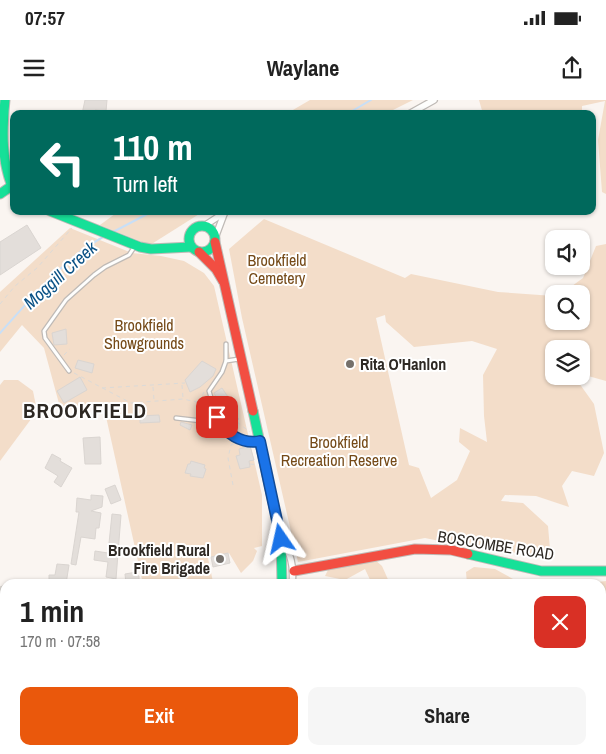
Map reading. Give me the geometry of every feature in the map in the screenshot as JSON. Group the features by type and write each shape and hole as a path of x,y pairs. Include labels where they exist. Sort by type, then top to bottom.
{"main road":[{"path":"6,100 1,137 1,162 6,180 10,186"},
{"path":"60,215 132,244 151,249 193,246 207,252 214,246 215,240"},
{"path":"224,283 216,269 193,246 190,234 195,228 204,226 211,230 215,240 281,539 286,579"},
{"name":"BOSCOMBE ROAD","path":"294,571 415,549 451,550 541,571 606,571"}],"street":[{"path":"416,110 434,100"},
{"path":"204,226 220,215"},
{"path":"215,240 224,215"},
{"path":"281,539 286,546 294,571 289,579"}],"lane":[{"path":"69,371 44,338 44,331 66,300 94,275 129,255 132,244"},
{"path":"226,344 226,361 222,372 209,392 219,422 229,433 244,440 260,441"},
{"path":"226,361 242,358"},
{"path":"176,418 219,422"}],"path":[{"path":"0,304 14,286 37,268 73,227"},
{"path":"60,358 70,350"},
{"path":"69,371 131,403 183,399 199,403 216,411"},
{"path":"101,388 185,383"},
{"path":"182,384 183,399"},
{"path":"153,386 154,400"},
{"path":"199,403 205,390"},
{"path":"238,422 252,433"},
{"path":"233,485 228,458 231,444 244,440"},
{"path":"250,464 258,465"}],"green space":[{"path":"310,100 413,100 393,110 293,110"},
{"path":"479,100 606,100 606,194 602,192 598,140 605,101 582,106 582,110 482,110"},
{"path":"114,215 198,215 150,245 100,225"},
{"path":"264,219 405,278 411,274 498,292 545,295 545,330 590,330 590,285 573,285 584,275 590,275 590,261 596,246 606,244 606,381 590,377 590,340 545,340 545,385 580,385 594,404 604,453 594,476 572,471 562,486 569,507 536,496 505,495 501,501 523,503 548,526 551,561 537,556 425,538 298,562 242,318 229,249","holes":["385,315 386,322 414,347 472,341 497,349 483,375 487,442 460,428 459,442 470,451 457,480 431,498 419,468 409,465 376,318"]},
{"name":"Brookfield Showgrounds","path":"70,228 132,253 184,261 204,273 214,286 262,495 262,546 254,548 257,551 253,561 241,573 229,553 208,558 212,579 142,579 103,403 61,411 44,348 22,325 0,352 0,292"},
{"path":"4,380 18,380 33,391 37,411 0,461 0,385"},
{"path":"374,559 382,566 388,579 370,579 365,569 347,579 325,576 329,568"},
{"path":"474,567 495,569 513,579 467,579 466,572"}],"building":[{"path":"85,100 107,100 106,110 83,110"},
{"path":"27,225 41,248 0,275 0,242"},
{"path":"66,329 67,344 54,345 52,333"},
{"path":"78,360 94,364 92,373 75,368"},
{"path":"202,361 216,369 213,376 200,387 190,392 185,380"},
{"path":"80,377 87,390 64,403 57,391"},
{"path":"222,388 228,397 219,402 214,393"},
{"path":"223,402 239,419 230,427 222,418 217,407"},
{"path":"159,415 160,422 140,423 140,416"},
{"path":"181,422 192,425 190,430 180,425"},
{"path":"100,437 101,464 85,464 83,438"},
{"path":"250,446 254,460 249,461 250,467 240,469 236,456 240,455 239,449"},
{"path":"52,454 72,468 61,487 54,482 58,476 45,468"},
{"path":"191,461 205,465 204,468 206,469 203,478 190,476 191,474 185,473"},
{"path":"115,485 121,500 111,504 105,489"},
{"path":"91,495 103,496 102,507 91,511 101,513 99,528 96,528 95,539 81,537 76,565 71,564 79,512 76,512 77,498 91,500"},
{"path":"112,514 121,515 116,579 106,577 108,562 94,560 95,551 108,553"},
{"name":"Brookfield Rural Fire Brigade","path":"228,553 230,563 213,567 211,557"},
{"path":"57,564 69,565 67,579 49,579 49,575 55,575"},
{"path":"137,572 139,579 126,579 125,574"}],"waterway":[{"name":"Moggill Creek","path":"354,110 371,100"},
{"name":"Moggill Creek","path":"113,232 145,215"},
{"name":"Moggill Creek","path":"0,333 62,267 76,255 105,236"}],"traffic: fast":[{"path":"5,100 4,146 10,180"},
{"path":"0,194 10,187"},
{"path":"60,215 140,247 151,249 191,247"},
{"path":"202,226 211,230 215,239 211,248 202,252 193,248 189,239 193,230 202,226"},
{"path":"253,411 281,539 282,579"},
{"path":"468,554 541,571 606,571"}],"traffic: jam":[{"path":"215,242 253,411"},
{"path":"199,252 216,269 223,281"},
{"path":"294,571 415,549 451,550 468,554"}],"place":[{"name":"Rita O'Hanlon","path":"350,364"},
{"name":"Brookfield Rural Fire Brigade","path":"220,559"}],"district":[{"name":"BROOKFIELD","path":"85,410"}],"route":[{"path":"217,417 222,427 229,433 249,442 260,441 281,539"}],"park label":[{"name":"Brookfield Cemetery","path":"277,269"},
{"name":"Brookfield Recreation Reserve","path":"339,451"}]}
